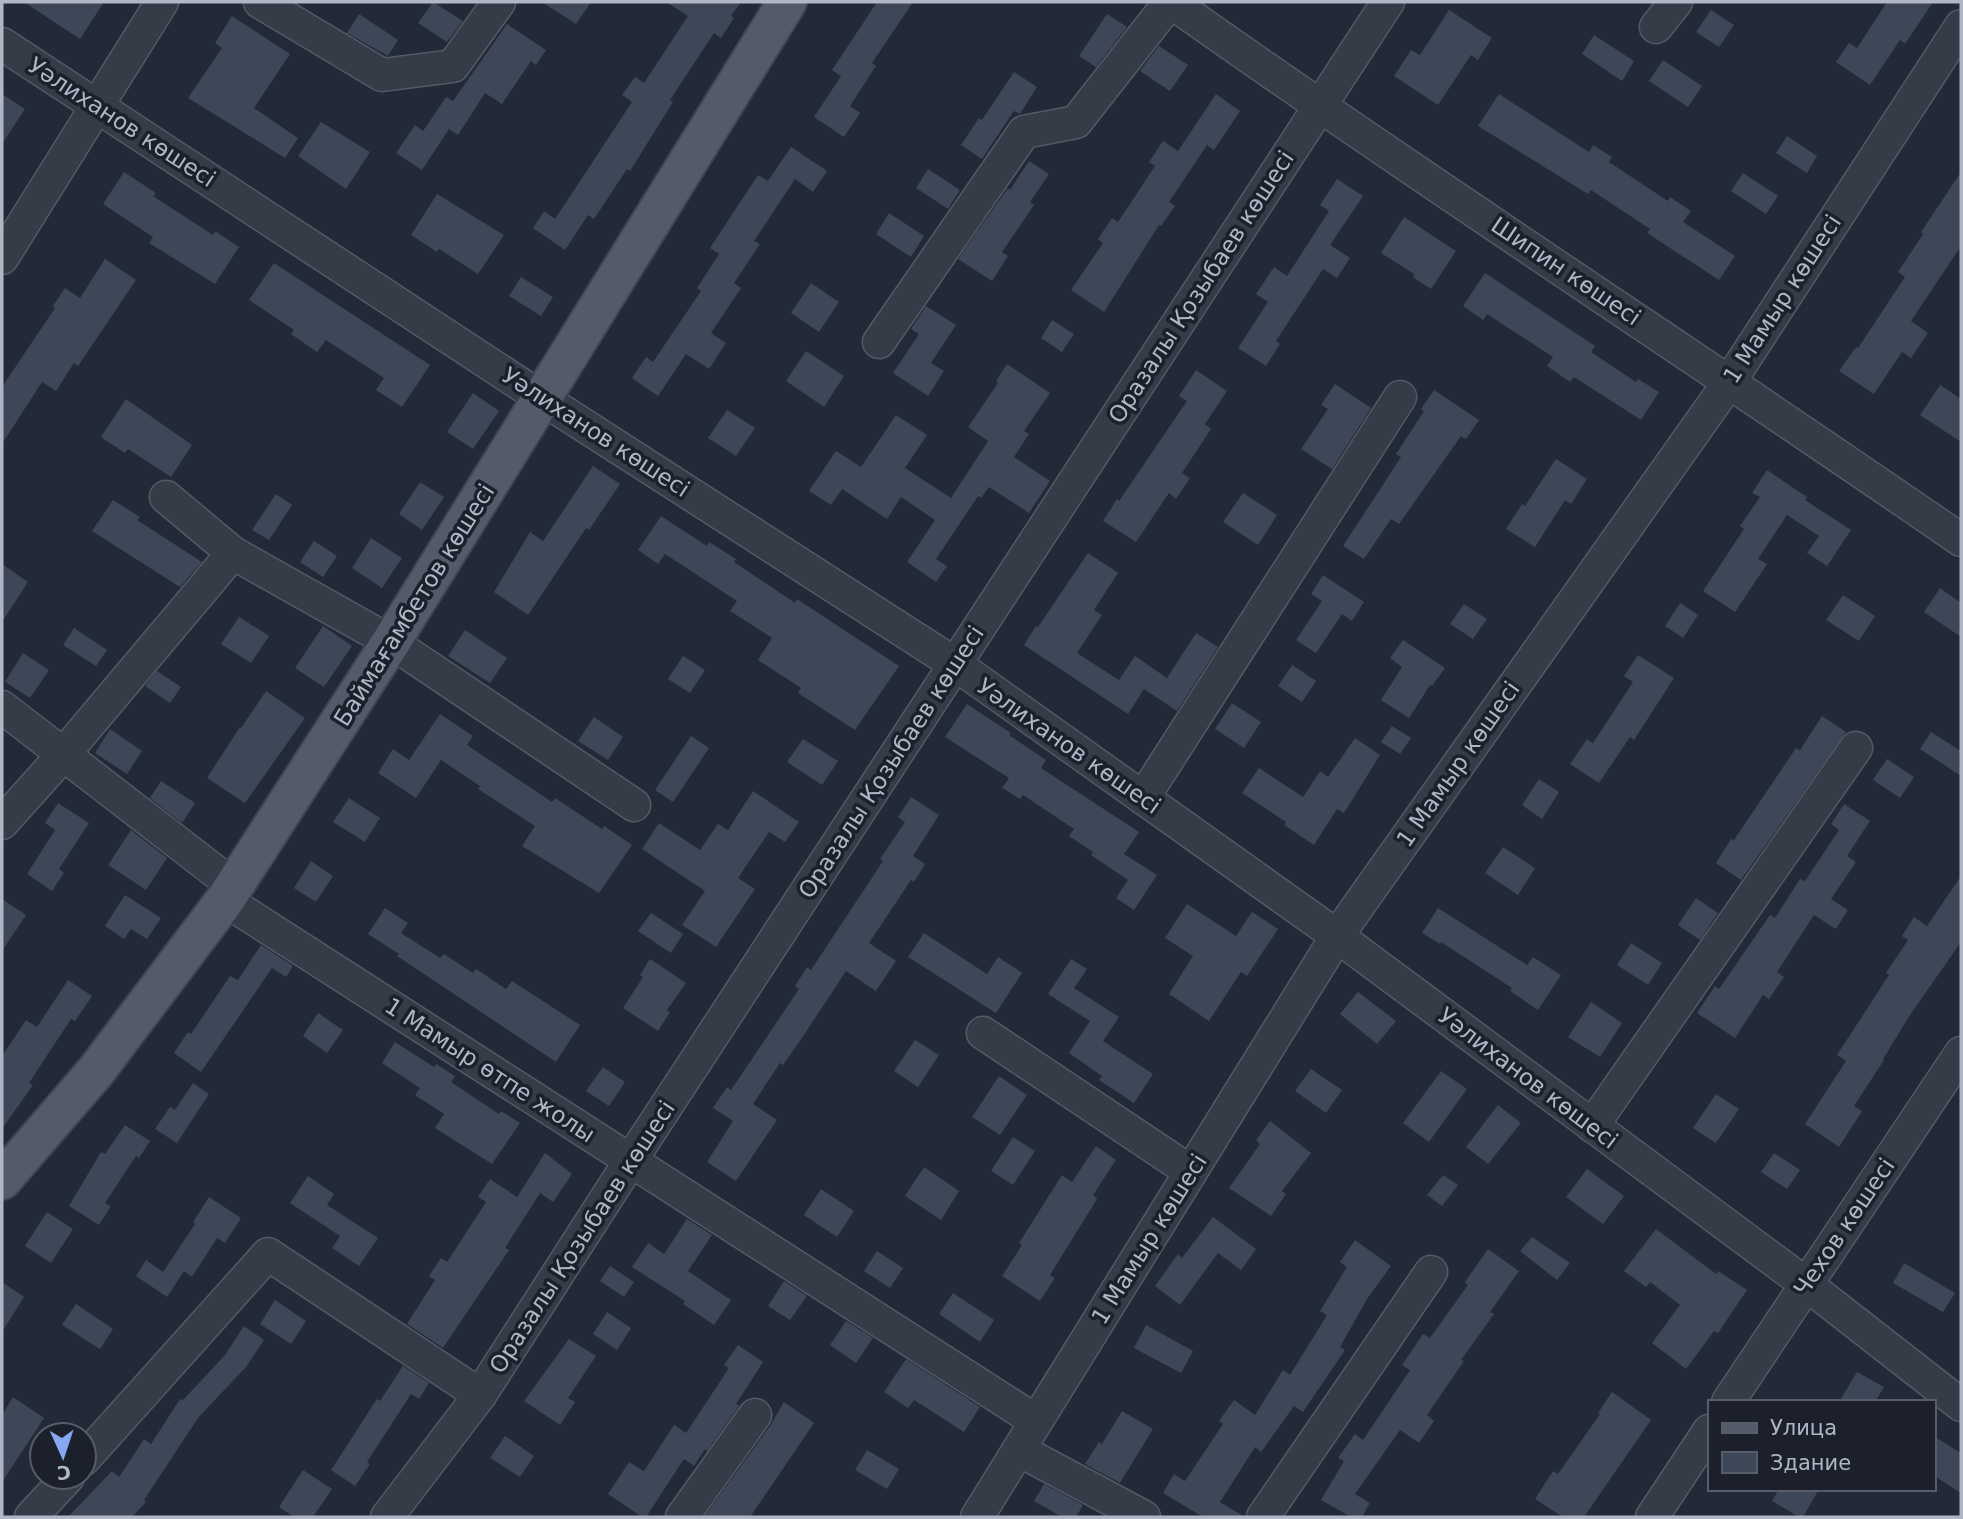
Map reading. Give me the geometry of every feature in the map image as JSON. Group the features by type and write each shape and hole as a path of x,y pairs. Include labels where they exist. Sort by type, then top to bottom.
{"main road":[{"name":"Баймағамбетов көшесі","path":"2,1180 96,1070 230,893 391,642 787,2"}],"street":[{"path":"2,258 163,2"},
{"path":"260,2 382,75 453,66 499,2"},
{"path":"879,342 1024,132 1076,122 1170,2"},
{"name":"Шипин көшесі","path":"1170,2 1319,107 1730,380 1961,540"},
{"name":"Оразалы Қозыбаев көшесі","path":"387,1517 480,1395 1388,2"},
{"path":"1656,27 1676,2"},
{"name":"1 Мамыр көшесі","path":"977,1517 1337,936 1730,380 1961,26"},
{"name":"Уәлиханов көшесі","path":"2,44 955,664 1337,936 1806,1284 1961,1405"},
{"path":"1143,798 1400,397"},
{"path":"166,497 233,553 391,642 634,805"},
{"path":"2,823 63,755 233,553"},
{"name":"1 Мамыр өтпе жолы","path":"2,707 230,893 631,1160 1036,1421"},
{"path":"1592,1126 1856,748"},
{"path":"984,1032 1191,1172"},
{"name":"Чехов көшесі","path":"1729,1400 1961,1053"},
{"path":"98,1443 268,1254 480,1395"},
{"path":"1263,1517 1431,1272"},
{"path":"682,1517 755,1415"},
{"path":"1652,1517 1708,1433"},
{"path":"1019,1450 1144,1517"},
{"path":"32,1517 55,1491"}],"building":[{"path":"24,2 104,2 80,39"},
{"path":"433,2 463,21 447,42 418,23"},
{"path":"542,2 591,2 576,24"},
{"path":"666,2 741,2 721,38 714,33 670,100 673,102 630,171 627,169 594,219 588,215 565,250 533,228 544,211 555,219 632,102 622,95 635,77 644,83 688,16"},
{"path":"877,2 913,2 872,63 876,66 850,106 860,113 844,137 814,117 841,76 832,70"},
{"path":"1887,2 1933,2 1905,44 1900,40 1870,85 1836,62 1849,43 1857,48"},
{"path":"1449,10 1492,38 1478,60 1471,55 1438,105 1394,76 1411,50 1420,55"},
{"path":"1711,10 1734,25 1719,47 1696,32"},
{"path":"359,14 398,40 388,56 347,33"},
{"path":"1107,14 1127,27 1096,67 1079,56"},
{"path":"232,16 290,54 254,108 298,138 285,158 188,98 222,48 215,43"},
{"path":"507,24 546,50 536,65 531,61 502,104 485,93 458,135 449,129 422,170 396,153 415,125 423,131 446,97 453,101"},
{"path":"1594,35 1634,61 1622,81 1582,54"},
{"path":"1159,46 1188,65 1170,91 1140,71"},
{"path":"1663,60 1702,86 1688,107 1649,81"},
{"path":"1014,72 1037,87 1020,114 1014,111 982,159 961,145 979,118 982,120"},
{"path":"2,94 25,109 2,144"},
{"path":"1216,94 1240,111 1214,150 1207,145 1169,202 1175,206 1161,226 1159,225 1104,312 1071,290 1103,243 1098,239 1112,218 1118,222 1155,166 1149,162 1163,141 1178,151"},
{"path":"1499,94 1589,152 1593,145 1612,157 1609,162 1668,201 1670,197 1691,211 1683,222 1735,256 1719,280 1647,233 1650,229 1591,190 1588,194 1478,126"},
{"path":"321,122 370,152 346,189 298,156"},
{"path":"1787,136 1817,156 1807,173 1776,153"},
{"path":"791,147 827,171 813,192 795,179 754,241 760,244 734,283 741,288 711,333 726,343 709,369 686,354 658,396 632,378 646,357 653,362 701,291 697,288 719,254 710,248 758,175 768,181"},
{"path":"1029,161 1049,174 1030,202 1034,205 1002,252 1008,256 992,281 958,259"},
{"path":"928,169 960,190 948,209 916,188"},
{"path":"124,172 156,193 153,196 213,235 215,231 239,247 215,284 149,243 153,237 103,204"},
{"path":"1961,172 1961,246 1911,321 1928,333 1911,358 1902,352 1874,394 1839,371 1856,347 1858,348 1905,277 1898,272"},
{"path":"1743,173 1778,196 1766,214 1731,191"},
{"path":"1337,179 1363,196 1330,245 1350,258 1337,278 1323,269 1276,341 1280,344 1266,366 1238,348 1268,302 1256,294 1274,267 1287,276 1329,211 1320,205"},
{"path":"437,194 504,235 478,274 411,235"},
{"path":"889,213 924,236 911,257 876,234"},
{"path":"1404,217 1456,251 1431,289 1413,277 1414,274 1381,253"},
{"path":"105,259 136,280 78,366 74,363 56,391 42,382 2,444 2,387 55,308 53,306 65,288 80,298"},
{"path":"274,263 430,365 402,407 376,390 384,378 326,340 317,352 291,334 294,330 249,300"},
{"path":"1485,273 1595,346 1591,352 1636,382 1638,379 1659,392 1641,420 1574,377 1570,382 1547,366 1553,357 1487,314 1483,320 1463,306"},
{"path":"521,277 553,297 541,316 509,296"},
{"path":"811,283 839,302 819,332 791,313"},
{"path":"926,306 956,325 931,363 944,371 928,396 893,373 919,334 911,329"},
{"path":"1052,320 1074,334 1062,352 1041,338"},
{"path":"806,351 844,376 824,407 786,381"},
{"path":"1007,364 1050,393 1024,431 1029,434 1014,457 1050,481 1029,513 989,487 981,498 978,496 936,559 947,566 936,582 907,562 935,520 901,497 887,519 842,489 831,505 809,491 836,451 861,467 896,415 927,435 905,468 951,498 988,441 968,427 998,383 996,381"},
{"path":"1196,370 1227,391 1205,424 1211,429 1182,473 1190,478 1176,499 1169,493 1136,542 1103,521 1187,401 1179,396"},
{"path":"1335,384 1371,408 1332,469 1301,449 1328,409 1321,405"},
{"path":"1940,385 1961,399 1961,442 1920,415"},
{"path":"1434,390 1479,420 1466,439 1461,436 1399,524 1391,519 1364,559 1343,546 1401,457 1396,454 1424,411 1421,409"},
{"path":"473,393 499,411 473,449 447,432"},
{"path":"126,399 192,445 171,477 128,449 125,453 101,437"},
{"path":"727,410 755,428 736,456 708,438"},
{"path":"1556,459 1587,479 1571,504 1565,500 1535,547 1506,529"},
{"path":"593,466 620,484 589,530 586,528 528,615 494,592 530,532 543,541"},
{"path":"1767,470 1807,497 1805,500 1851,530 1827,566 1807,553 1819,536 1787,515 1758,559 1767,564 1735,612 1703,591 1744,529 1740,526 1760,497 1752,493"},
{"path":"420,482 444,497 422,530 399,514"},
{"path":"1243,493 1277,515 1258,545 1223,522"},
{"path":"276,494 292,505 269,540 252,530"},
{"path":"113,500 140,517 137,520 202,562 180,587 92,531"},
{"path":"661,516 707,546 709,542 736,559 734,562 795,603 797,599 899,666 855,730 798,693 801,688 758,660 772,638 730,611 737,601 665,554 658,564 638,550"},
{"path":"371,538 402,558 382,588 352,568"},
{"path":"314,541 337,556 323,577 300,562"},
{"path":"1088,553 1118,573 1094,610 1102,615 1077,653 1119,680 1135,656 1167,678 1196,633 1218,647 1177,711 1144,689 1128,714 1024,645"},
{"path":"2,564 28,582 2,622"},
{"path":"1323,575 1364,602 1352,621 1342,614 1316,653 1296,640 1322,601 1311,594"},
{"path":"1940,588 1961,603 1961,637 1924,612"},
{"path":"1843,595 1875,616 1859,641 1826,620"},
{"path":"1680,603 1698,615 1683,638 1665,626"},
{"path":"1464,604 1487,619 1473,639 1450,624"},
{"path":"239,617 269,636 251,663 221,644"},
{"path":"323,626 352,646 324,687 295,668"},
{"path":"74,628 107,650 96,666 63,645"},
{"path":"465,630 507,658 490,683 448,656"},
{"path":"1403,640 1445,668 1432,686 1430,685 1409,718 1381,700 1402,667 1390,658"},
{"path":"23,653 49,670 30,698 5,682"},
{"path":"1638,655 1674,678 1634,740 1630,737 1599,783 1570,764 1587,739 1593,743 1633,682 1624,676"},
{"path":"683,656 705,670 690,693 668,679"},
{"path":"1292,665 1316,681 1302,702 1278,686"},
{"path":"157,671 181,687 170,703 145,686"},
{"path":"266,691 305,718 245,803 207,778"},
{"path":"1232,703 1261,722 1244,748 1215,729"},
{"path":"967,704 1046,760 1041,768 1139,832 1124,854 1157,875 1134,910 1116,898 1128,880 1069,836 1074,829 1023,795 1020,799 1002,788 1009,778 945,737"},
{"path":"440,714 473,736 467,745 552,802 555,798 632,845 599,893 522,846 535,826 478,789 480,786 441,760 416,798 378,773 393,749 409,760"},
{"path":"1822,716 1846,732 1741,880 1716,863 1796,748 1800,750"},
{"path":"594,717 623,737 608,760 578,741"},
{"path":"1392,726 1411,738 1400,754 1381,742"},
{"path":"110,729 142,751 127,774 95,753"},
{"path":"1931,732 1961,751 1961,776 1920,749"},
{"path":"691,736 709,748 673,802 655,790"},
{"path":"1355,738 1380,755 1344,813 1337,809 1314,845 1284,825 1286,822 1242,793 1259,768 1303,797 1320,771 1328,777"},
{"path":"803,739 838,761 822,785 787,762"},
{"path":"1887,759 1914,777 1900,798 1873,780"},
{"path":"1539,779 1559,792 1542,819 1522,805"},
{"path":"161,781 195,803 182,823 150,798"},
{"path":"753,791 799,822 785,842 769,832 738,878 755,889 716,947 682,925 705,891 642,849 659,823 700,850 718,824 728,830"},
{"path":"911,797 939,815 913,856 925,864 914,882 911,880 869,943 896,961 876,991 846,971 804,1035 783,1065 780,1063 753,1104 777,1120 736,1181 707,1162 733,1121 713,1108 727,1087 731,1090 799,989 795,986 807,967 811,970 883,861 880,859 905,822 898,817"},
{"path":"349,798 380,818 365,842 333,822"},
{"path":"58,803 89,823 59,869 64,873 52,891 27,874 55,830 45,823"},
{"path":"1844,804 1870,821 1847,856 1856,862 1831,899 1848,910 1836,929 1814,915 1777,972 1784,977 1769,999 1763,995 1735,1038 1697,1013 1715,986 1719,989 1770,915 1775,918 1800,879 1805,881 1839,830 1831,824"},
{"path":"131,830 167,858 146,890 108,865"},
{"path":"1503,847 1535,868 1518,895 1485,873"},
{"path":"311,861 333,876 316,902 294,888"},
{"path":"1961,876 1961,942 1910,1015 1854,1106 1862,1111 1839,1147 1805,1124 1846,1061 1837,1055 1889,975 1886,973 1908,940 1902,936 1914,917 1927,926"},
{"path":"125,895 161,918 147,939 131,929 124,939 105,926"},
{"path":"1696,898 1718,913 1700,940 1678,925"},
{"path":"2,899 26,915 2,951"},
{"path":"1187,904 1236,936 1252,912 1278,929 1247,976 1241,972 1209,1021 1169,994 1193,956 1165,938"},
{"path":"385,908 408,923 401,933 440,958 444,954 473,973 476,969 506,989 512,981 580,1025 556,1062 368,934"},
{"path":"1438,908 1527,965 1533,957 1561,975 1538,1010 1510,991 1512,988 1441,942 1440,944 1422,933"},
{"path":"651,913 683,934 671,953 638,931"},
{"path":"924,933 987,974 998,957 1022,973 996,1013 908,957"},
{"path":"1631,943 1662,963 1648,985 1617,965"},
{"path":"261,945 293,966 286,977 272,968 201,1072 174,1053 188,1032 191,1034 230,976 238,980"},
{"path":"650,959 686,983 667,1010 670,1012 658,1031 623,1008 643,977 640,975"},
{"path":"1071,959 1087,969 1074,988 1119,1017 1103,1041 1153,1074 1134,1103 1099,1080 1102,1076 1069,1053 1090,1021 1048,994"},
{"path":"68,980 92,996 75,1021 71,1019 29,1083 33,1085 2,1129 2,1056 26,1020 37,1027"},
{"path":"1358,992 1396,1021 1377,1044 1340,1014"},
{"path":"1591,1002 1622,1023 1600,1057 1568,1037"},
{"path":"318,1013 343,1030 327,1053 303,1036"},
{"path":"915,1040 939,1055 918,1087 894,1071"},
{"path":"395,1042 434,1067 436,1064 455,1076 451,1082 499,1114 501,1111 520,1123 492,1164 435,1128 444,1114 415,1095 420,1088 382,1063"},
{"path":"603,1067 625,1082 609,1106 586,1091"},
{"path":"1311,1069 1342,1090 1326,1113 1295,1091"},
{"path":"1441,1071 1467,1089 1429,1142 1403,1123"},
{"path":"999,1076 1027,1095 1000,1135 972,1117"},
{"path":"193,1083 209,1094 177,1143 155,1129 170,1107 175,1110"},
{"path":"1716,1094 1739,1109 1716,1143 1693,1128"},
{"path":"1498,1105 1521,1123 1488,1164 1466,1147"},
{"path":"1270,1121 1311,1153 1282,1191 1286,1194 1271,1216 1229,1188 1260,1144 1256,1140"},
{"path":"125,1125 150,1141 139,1158 136,1156 105,1203 111,1206 99,1225 69,1206 101,1152 105,1154"},
{"path":"1013,1137 1035,1151 1013,1185 991,1171"},
{"path":"1096,1146 1116,1160 1093,1195 1097,1199 1050,1275 1055,1278 1040,1301 1002,1276 1022,1245 1019,1243 1062,1175 1072,1182"},
{"path":"545,1153 572,1174 553,1202 540,1193 505,1248 509,1250 443,1348 407,1324 435,1280 429,1276 441,1258 447,1262 486,1202 478,1197 490,1179 517,1197"},
{"path":"1774,1153 1800,1170 1787,1189 1761,1172"},
{"path":"924,1167 959,1191 941,1220 905,1196"},
{"path":"1587,1169 1624,1196 1603,1224 1566,1197"},
{"path":"1443,1175 1458,1185 1442,1206 1427,1195"},
{"path":"308,1176 334,1194 327,1205 378,1238 359,1266 332,1248 340,1236 290,1203"},
{"path":"821,1189 854,1211 837,1237 804,1215"},
{"path":"209,1197 241,1218 225,1243 217,1238 192,1277 184,1271 167,1297 136,1276 146,1260 163,1272 195,1224 193,1222"},
{"path":"47,1212 73,1229 51,1263 25,1246"},
{"path":"1213,1217 1256,1249 1241,1270 1218,1253 1180,1305 1155,1286 1178,1254 1182,1258"},
{"path":"687,1219 712,1235 688,1271 731,1300 714,1325 683,1304 685,1301 632,1267 648,1243 664,1254"},
{"path":"1656,1229 1716,1274 1718,1271 1747,1290 1718,1333 1714,1331 1686,1369 1652,1343 1680,1305 1650,1282 1646,1287 1624,1271"},
{"path":"1532,1237 1570,1263 1557,1280 1520,1251"},
{"path":"1355,1240 1391,1266 1367,1299 1340,1347 1345,1350 1303,1412 1294,1406 1261,1452 1255,1447 1220,1502 1245,1517 1203,1517 1163,1493 1174,1474 1185,1481 1223,1424 1219,1421 1234,1400 1255,1415 1283,1370 1290,1375 1327,1315 1320,1311 1347,1267 1340,1262"},
{"path":"1488,1249 1519,1271 1490,1312 1494,1314 1427,1415 1434,1421 1419,1443 1400,1430 1355,1494 1370,1503 1362,1517 1351,1517 1321,1500 1344,1461 1338,1458 1355,1434 1363,1440 1410,1370 1402,1365 1423,1334 1430,1338 1468,1285 1465,1282"},
{"path":"877,1251 903,1268 890,1288 864,1271"},
{"path":"1904,1263 1955,1293 1943,1312 1893,1283"},
{"path":"610,1266 634,1282 624,1297 600,1281"},
{"path":"784,1281 807,1296 790,1320 768,1306"},
{"path":"2,1282 24,1297 2,1332"},
{"path":"953,1293 994,1320 980,1342 939,1314"},
{"path":"275,1300 306,1321 291,1344 260,1324"},
{"path":"76,1304 113,1329 100,1349 62,1325"},
{"path":"607,1312 631,1328 617,1350 593,1334"},
{"path":"846,1321 873,1338 856,1363 830,1345"},
{"path":"1146,1325 1193,1351 1181,1373 1134,1348"},
{"path":"244,1326 264,1340 246,1367 198,1418 144,1500 146,1502 132,1517 68,1517 93,1491 98,1491 98,1486 112,1471 119,1477 144,1439 151,1444 180,1399 183,1400 225,1355"},
{"path":"569,1339 596,1356 568,1398 575,1402 560,1425 524,1401"},
{"path":"738,1345 763,1362 736,1404 739,1406 694,1466 684,1459 646,1517 608,1494 629,1462 644,1471 674,1425 686,1433 729,1368 724,1365"},
{"path":"906,1359 980,1407 964,1432 914,1400 908,1408 884,1392"},
{"path":"403,1366 429,1383 419,1399 411,1394 367,1462 370,1464 355,1486 331,1470 377,1399 380,1401"},
{"path":"1857,1372 1884,1387 1876,1400 1840,1400"},
{"path":"1612,1392 1651,1420 1584,1517 1563,1517 1535,1499 1553,1471 1558,1474"},
{"path":"13,1397 44,1418 42,1421 28,1421 28,1442 2,1482 2,1415"},
{"path":"784,1402 814,1423 750,1517 704,1517 770,1426"},
{"path":"1122,1411 1153,1429 1120,1483 1085,1464 1099,1442 1102,1444"},
{"path":"505,1436 534,1456 520,1477 490,1458"},
{"path":"1935,1437 1961,1453 1961,1493 1935,1476"},
{"path":"867,1450 899,1469 887,1489 855,1470"},
{"path":"303,1470 332,1489 313,1517 294,1517 279,1507"},
{"path":"1044,1484 1083,1505 1076,1517 1062,1517 1034,1501"},
{"path":"1778,1491 1818,1491 1803,1517 1772,1501"}]}
